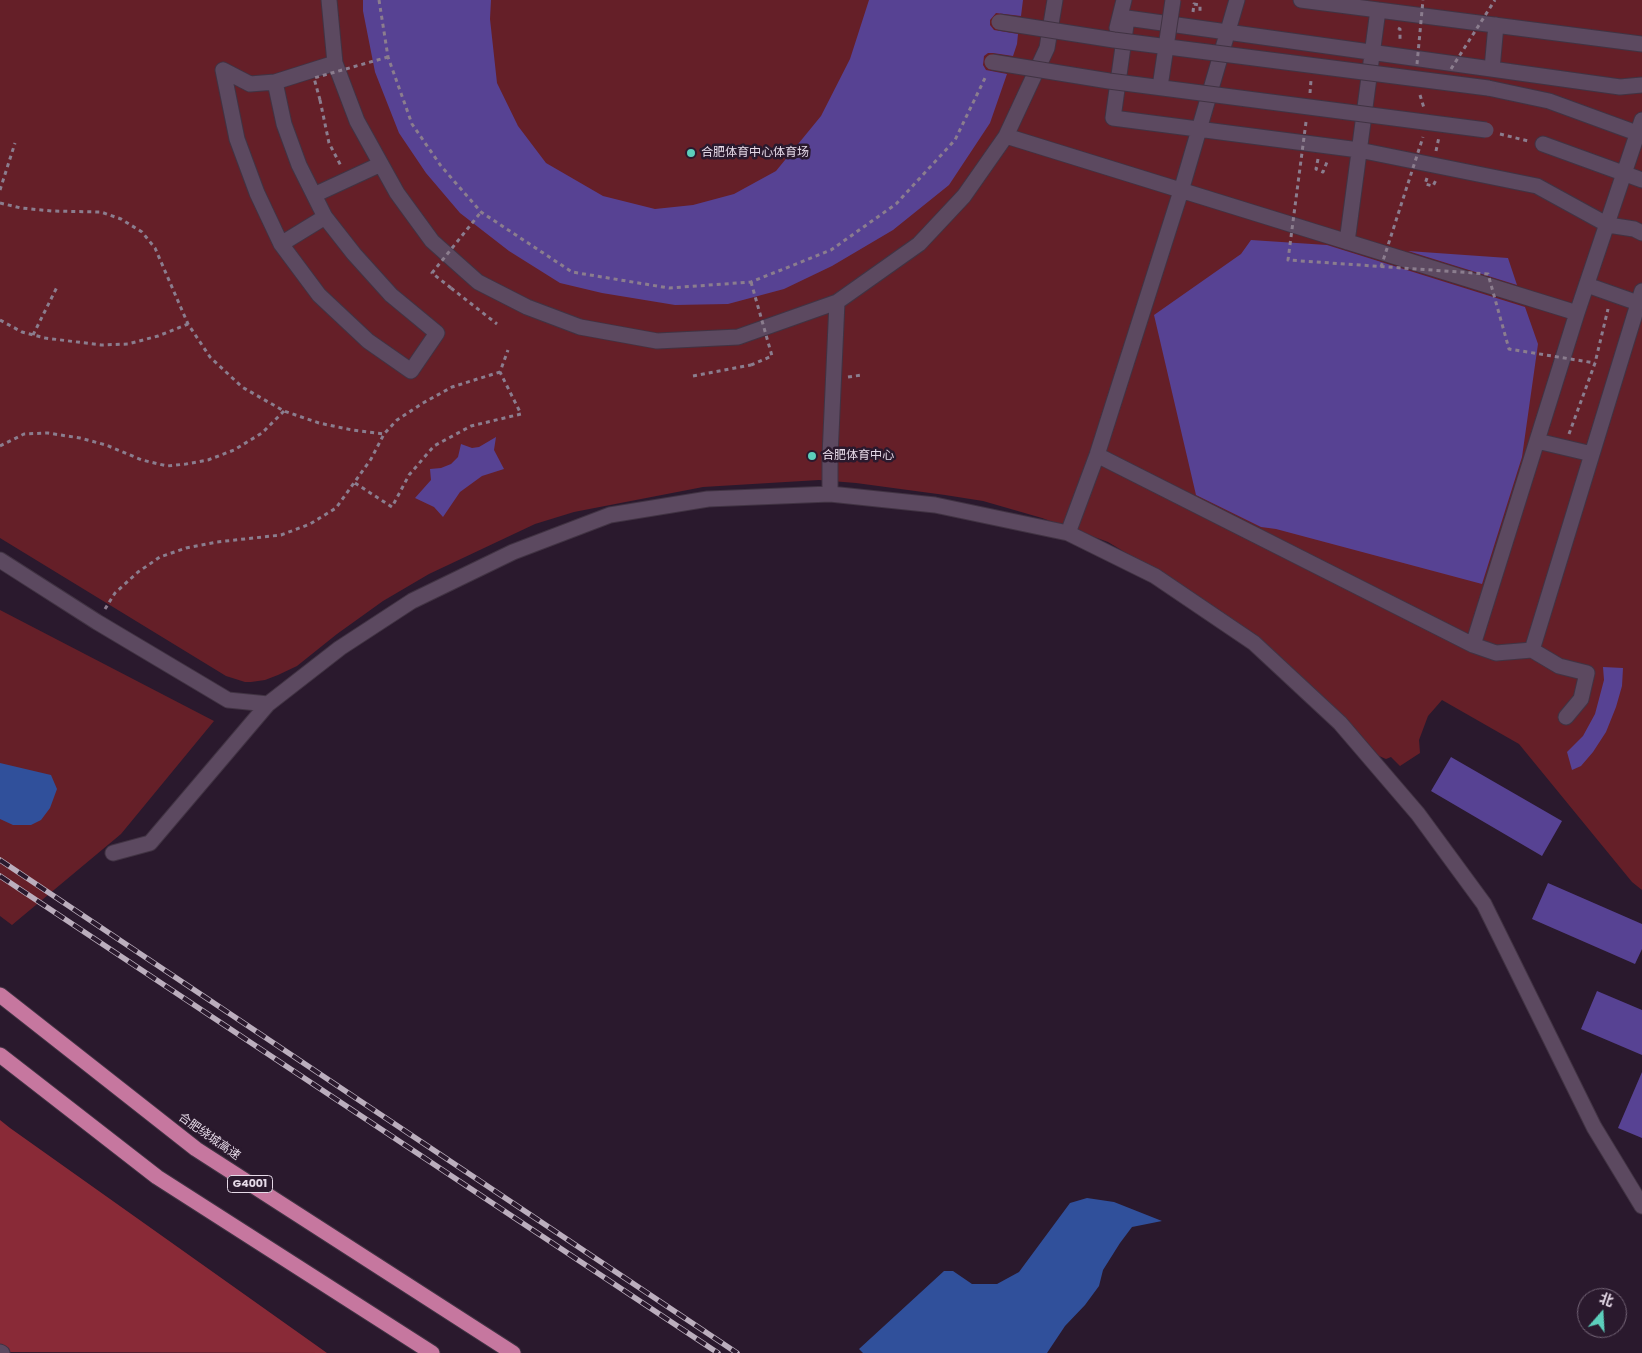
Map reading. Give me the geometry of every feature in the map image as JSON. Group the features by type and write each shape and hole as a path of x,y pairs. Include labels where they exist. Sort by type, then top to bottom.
{"highway":[{"name":"合肥绕城高速","path":"0,995 196,1149 513,1353"},
{"path":"0,1055 157,1177 432,1353"}],"street":[{"path":"329,0 335,63 357,121 398,193 432,241 478,282 527,307 580,326 657,341 738,337 837,302 919,244 964,196 1006,136 1047,48 1055,0"},
{"path":"1110,81 1114,40 1124,0"},
{"path":"1160,87 1173,0"},
{"path":"1068,533 1097,455 1181,191 1237,0"},
{"path":"1301,0 1642,44"},
{"path":"1346,242 1378,10"},
{"path":"1642,85 1620,87 1127,18 1113,118 1359,150 1537,186 1608,225 1634,229 1642,233"},
{"path":"999,22 1114,40 1488,88 1549,101 1641,130 1624,174 1577,314 1473,645"},
{"path":"1492,68 1496,25"},
{"path":"992,62 1110,81 1486,130"},
{"path":"275,82 284,124 299,164 326,217 354,254 391,295 437,333 411,372 368,341 319,295 281,244 257,193 237,140 223,70 250,84 275,82 335,63"},
{"path":"1006,136 1577,314"},
{"path":"1543,144 1642,180"},
{"path":"314,194 381,164"},
{"path":"281,244 326,217"},
{"path":"1532,650 1640,297 1612,294 1587,285"},
{"path":"830,494 837,302"},
{"path":"1537,441 1592,454"},
{"path":"1097,455 1473,645 1496,653 1532,650 1559,666 1587,673 1581,698 1566,717"},
{"path":"114,853 150,843 268,704 340,648 412,601 513,552 610,515 708,499 830,494 935,505 1068,533 1154,576 1254,643 1340,723 1418,814 1484,904 1594,1127 1642,1206"},
{"path":"0,560 97,622 228,700 268,704"}],"path":[{"path":"379,0 388,57 412,124 441,166 481,212 572,272 669,288 751,282 831,250 896,204 955,140 992,62"},
{"path":"1443,82 1495,0"},
{"path":"347,179 329,143 314,78 388,57"},
{"path":"1313,65 1288,260 1488,274 1509,349 1595,363"},
{"path":"1381,267 1428,123"},
{"path":"1486,130 1543,144"},
{"path":"0,190 15,143"},
{"path":"0,204 52,211 101,212 121,219 142,232 155,248 188,324 210,357 237,383 284,412 319,424 384,434"},
{"path":"481,212 432,273 497,324"},
{"path":"693,376 751,365 772,356 751,282"},
{"path":"33,335 56,287"},
{"path":"1564,447 1595,363 1612,294"},
{"path":"0,320 22,332 45,338 101,345 128,344 158,336 188,324"},
{"path":"355,483 392,507 409,475 434,446 471,426 521,414 500,372 508,350"},
{"path":"97,622 115,593 138,572 160,557 186,548 217,542 281,535 302,527 336,508 355,483 384,434 397,420 423,402 452,387 500,372"},
{"path":"0,446 24,434 48,433 80,438 106,445 142,460 167,466 186,464 208,460 234,450 262,433 284,412"}],"shaded area":[{"name":"合肥体育中心","path":"0,0 1642,0 1642,890 1632,882 1519,744 1442,700 1428,716 1419,740 1420,753 1400,766 1391,757 1386,759 1379,756 1351,724 1245,628 1210,604 1108,542 1042,518 983,501 945,495 819,480 703,487 574,512 535,524 429,574 383,601 297,666 278,675 265,680 251,682 226,676 0,538"},
{"path":"0,610 214,721 121,834 12,925 0,916"},
{"path":"0,1120 10,1128 327,1353 0,1352"}],"water":[{"path":"0,763 51,775 57,789 50,808 41,820 31,825 13,825 0,819"},
{"path":"1087,1198 1114,1202 1162,1221 1132,1227 1103,1270 1099,1286 1085,1305 1065,1326 1047,1353 863,1353 859,1349 944,1271 953,1271 972,1284 997,1284 1019,1272 1070,1203"}],"building":[{"name":"合肥体育中心体育场","path":"363,0 491,0 490,19 497,83 518,126 546,163 603,196 655,209 693,205 734,194 776,171 821,116 850,59 869,0 1023,0 1021,16 996,13 990,20 990,25 994,30 1018,34 1017,44 1013,56 988,53 984,56 983,65 986,70 1007,74 990,123 949,185 893,230 832,266 784,289 728,304 675,305 602,293 560,283 509,251 460,213 426,173 399,133 375,72 363,11"},
{"path":"1251,240 1327,245 1525,307 1538,344 1522,457 1482,584 1276,529 1261,527 1196,495 1154,315 1241,254"},
{"path":"1408,251 1508,258 1517,285"},
{"path":"496,437 494,450 504,469 482,476 460,492 443,517 434,507 415,498 431,480 430,469 441,468 451,464 458,457 461,444 472,448 479,447"},
{"path":"1603,667 1623,668 1622,686 1616,707 1606,732 1593,752 1581,766 1572,770 1567,752 1583,736 1595,714 1604,680"},
{"path":"1451,757 1562,821 1542,856 1431,791"},
{"path":"1548,883 1642,924 1642,949 1635,964 1532,919"},
{"path":"1597,991 1642,1010 1642,1055 1581,1029"},
{"path":"1642,1072 1642,1138 1618,1128"}],"railway":[{"path":"0,860 737,1353"},
{"path":"0,876 718,1353"}],"place":[{"name":"合肥体育中心体育场","path":"691,153"},
{"name":"合肥体育中心","path":"812,456"}]}
